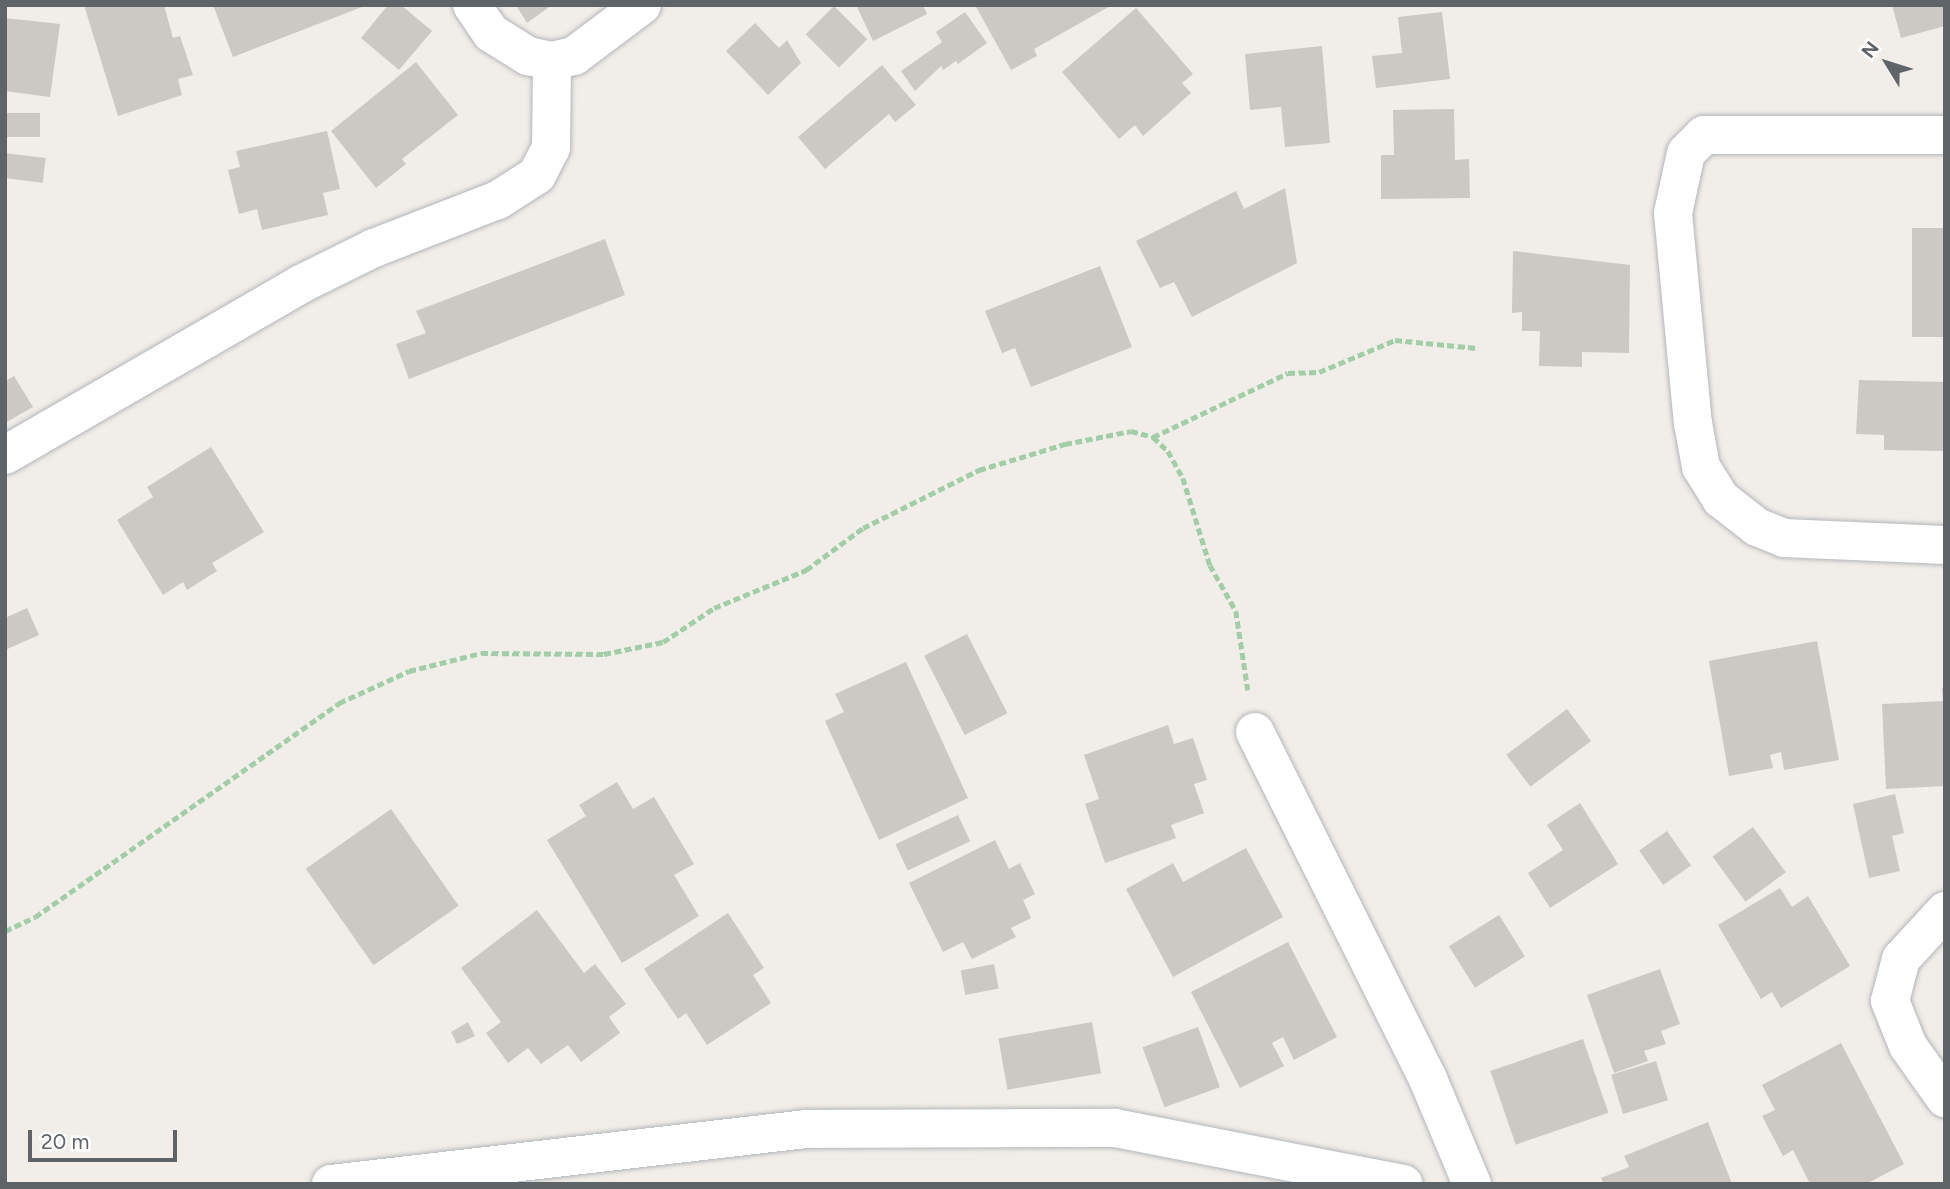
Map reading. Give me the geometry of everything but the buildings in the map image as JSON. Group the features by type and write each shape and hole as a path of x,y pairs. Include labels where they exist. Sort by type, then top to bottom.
{"street":[{"path":"472,5 491,33 528,56 551,61 574,55 642,5"},
{"path":"5,455 299,285 374,248 498,200 537,175 551,148 551,61"},
{"path":"1945,135 1704,135 1686,153 1673,213 1695,434 1701,467 1721,499 1757,527 1784,538 1945,545"},
{"path":"1255,732 1428,1079 1472,1184"},
{"path":"1945,911 1901,959 1890,1001 1908,1046 1945,1098"},
{"path":"331,1184 805,1129 1102,1128 1245,1150 1404,1184"}],"path":[{"path":"1153,437 1287,373 1319,372 1395,340 1477,348"},
{"path":"5,931 35,917 339,703 409,671 481,653 604,654 663,642 713,608 806,570 863,528 979,470 1065,444 1130,431 1153,437 1168,451 1183,478 1210,565 1236,611 1255,732"}]}
